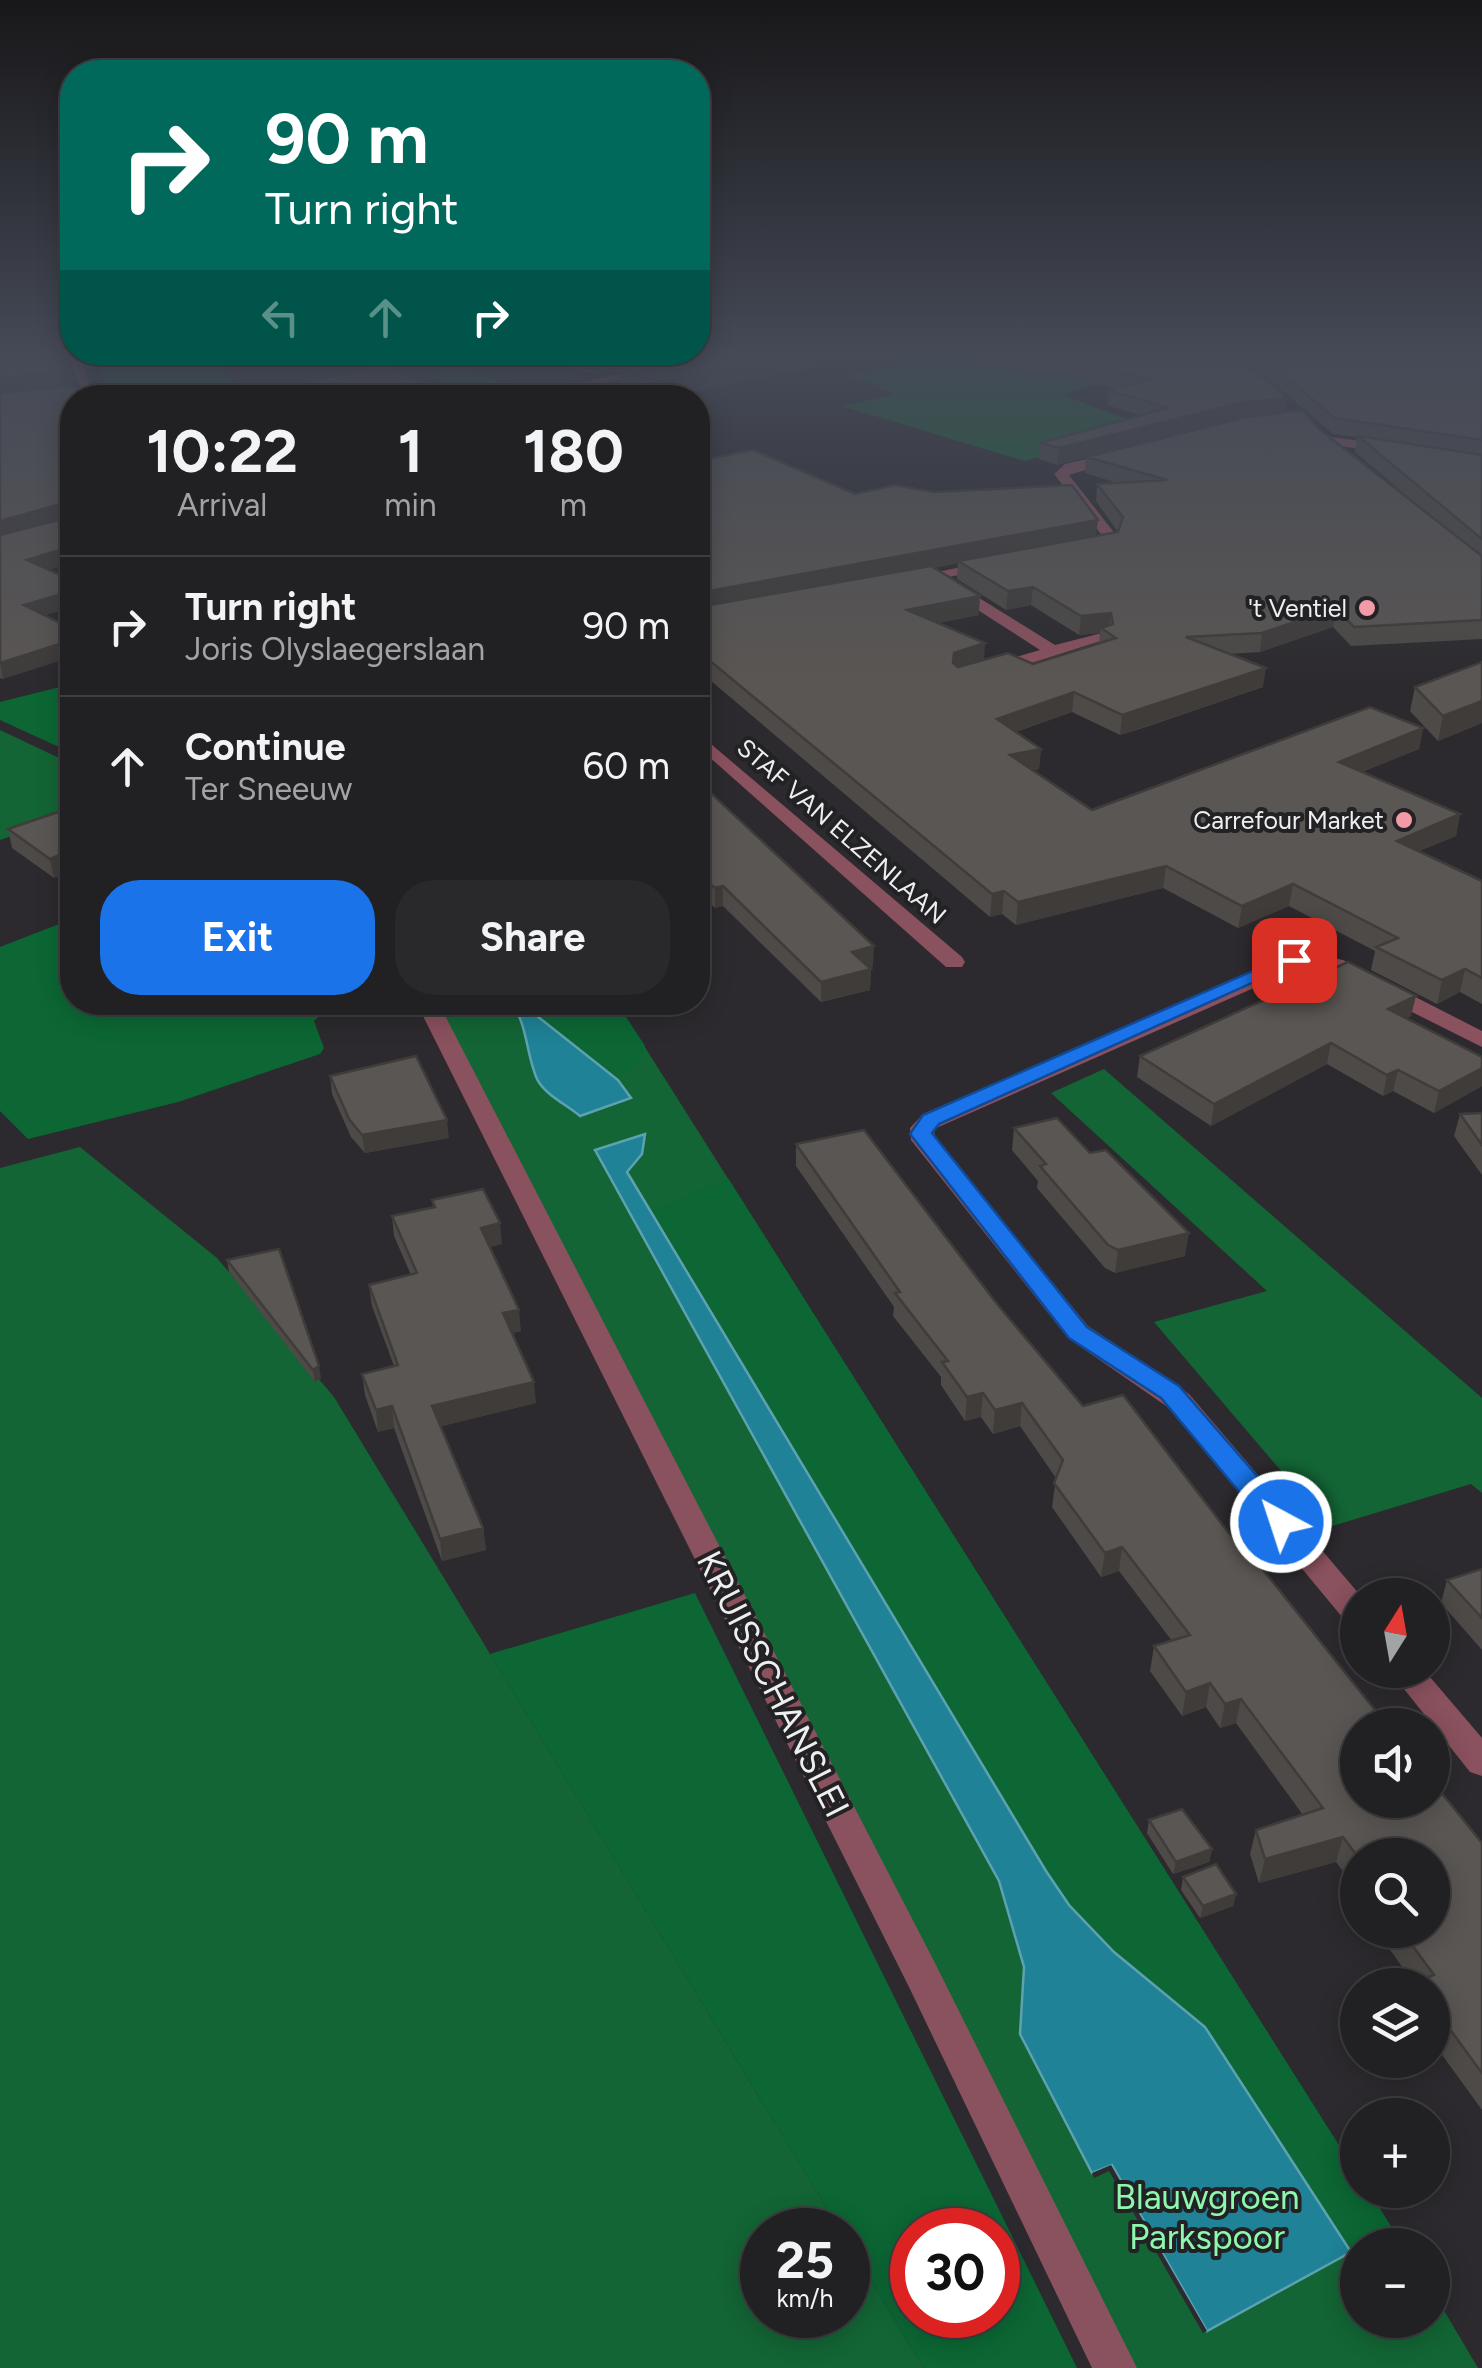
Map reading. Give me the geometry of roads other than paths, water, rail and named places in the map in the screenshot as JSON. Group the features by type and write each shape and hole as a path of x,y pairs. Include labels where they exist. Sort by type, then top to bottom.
{"street":[{"path":"1071,550 1113,540 1061,474 1085,464"},
{"path":"894,582 1012,561"},
{"path":"934,576 1053,651"},
{"path":"980,673 1102,638"},
{"name":"STAF VAN ELZENLAAN","path":"710,748 954,962"},
{"path":"1340,1593 1179,1401 1078,1332 921,1134 931,1120 1282,964 1315,959 1482,1040"},
{"name":"KRUISSCHANSLEI","path":"434,1015 922,1975 1115,2368"},
{"path":"1420,1688 1482,1762"}],"water":[{"path":"518,1015 536,1015 618,1080 631,1098 580,1116 540,1084"},
{"path":"645,1134 642,1154 627,1172 1046,1871 1069,1905 1114,1952 1205,2027 1340,2235 1340,2258 1207,2331 1112,2165 1092,2173 1020,2034 1024,1967 999,1881 595,1150"}],"place":[{"name":"'t Ventiel","path":"1367,608"},
{"name":"Carrefour Market","path":"1404,820"}],"park label":[{"name":"Blauwgroen Parkspoor","path":"1207,2217"}]}
